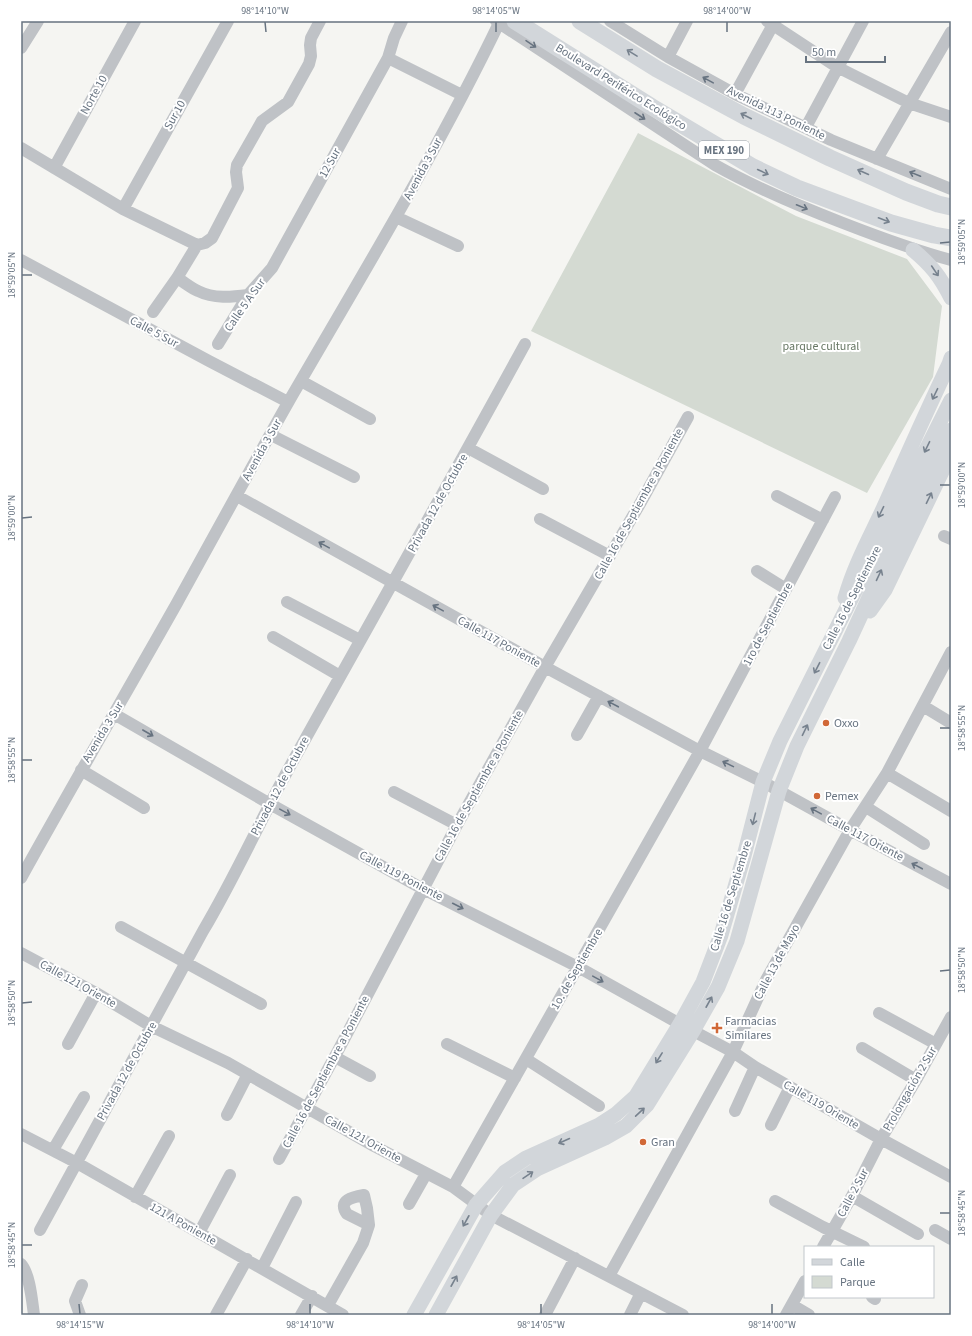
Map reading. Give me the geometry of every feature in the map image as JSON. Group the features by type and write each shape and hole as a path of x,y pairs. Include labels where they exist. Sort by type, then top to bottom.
{"highway":[{"name":"Boulevard Periférico Ecológico","path":"502,21 652,106 753,167 797,188 891,223 934,235 951,238"},
{"path":"580,21 657,69 744,116 906,192 938,204 951,207"}],"main road":[{"path":"913,250 931,266 951,298"},
{"path":"838,628 850,579 863,547 882,511 951,358"},
{"name":"Calle 16 de Septiembre","path":"414,1315 476,1205 505,1172 526,1158 599,1125 616,1114 636,1096 718,987 737,941 779,791 797,746 849,641 890,536 951,400"},
{"name":"Calle 16 de Septiembre","path":"436,1315 491,1215 512,1185 530,1173 605,1138 626,1126 647,1105 686,1028 721,935 744,856 763,782 780,740 838,628 951,430"},
{"path":"849,641 885,590 951,453"}],"street":[{"path":"22,46 38,21"},
{"name":"Norte 10","path":"54,168 135,21"},
{"name":"Sur 10","path":"123,209 228,21"},
{"path":"21,148 123,209 197,245 205,243 212,238 238,188 236,172 237,165 262,121 288,102 309,64 311,56 311,38 320,21"},
{"name":"12 Sur","path":"272,268 388,58 394,38 402,21"},
{"name":"Avenida 3 Sur","path":"21,878 237,496 288,402 396,218 502,21"},
{"name":"Boulevard Periférico Ecológico","path":"502,21 715,165 746,183 800,206 913,250 951,260"},
{"name":"Avenida 113 Poniente","path":"610,21 668,57 735,94 831,140 951,189"},
{"path":"668,57 687,21"},
{"path":"806,127 863,21"},
{"path":"735,94 772,22 837,67 910,103 951,117"},
{"path":"877,159 951,32"},
{"path":"388,58 462,95"},
{"path":"396,218 458,246"},
{"path":"153,312 177,278 197,245"},
{"name":"Calle 5 Sur","path":"21,260 288,402"},
{"name":"Calle 5 A Sur","path":"218,344 248,296 272,268"},
{"path":"177,278 199,292 212,296 248,296"},
{"name":"Privada 12 de Octubre","path":"40,1230 222,899 270,804 468,448 524,344"},
{"path":"301,381 370,419"},
{"name":"Calle 16 de Septiembre a Poniente","path":"279,1159 457,825 545,667 610,556 688,417"},
{"path":"271,435 354,477"},
{"path":"468,448 542,489"},
{"name":"Calle 117 Poniente","path":"237,496 545,667 763,782"},
{"path":"777,496 823,520"},
{"name":"1ro de Septiembre","path":"700,750 835,497"},
{"path":"540,519 610,556"},
{"path":"758,571 786,589"},
{"path":"287,602 360,640"},
{"path":"273,637 340,676"},
{"name":"Calle 13 de Mayo","path":"609,1276 733,1052 766,980 850,830 887,773 923,706 946,674 951,652"},
{"path":"577,735 599,696"},
{"path":"923,706 951,723"},
{"name":"Calle 119 Poniente","path":"114,714 270,804 423,889 578,967 686,1028"},
{"name":"1o. de Septiembre","path":"453,1188 700,750"},
{"path":"81,770 144,808"},
{"path":"887,773 951,811"},
{"name":"Calle 117 Oriente","path":"763,782 951,883"},
{"path":"394,792 457,825"},
{"path":"866,807 924,844"},
{"path":"121,927 261,1004"},
{"name":"Calle 121 Oriente","path":"22,957 96,993 151,1026 228,1063 453,1188 491,1215 682,1315"},
{"path":"68,1044 96,993"},
{"path":"879,1013 936,1044"},
{"name":"Prolongación 2 Sur","path":"881,1139 951,1017"},
{"name":"Calle 119 Oriente","path":"686,1028 733,1052 755,1067 951,1177"},
{"path":"447,1044 515,1078"},
{"path":"862,1048 916,1080"},
{"path":"334,1057 370,1076"},
{"path":"526,1059 599,1106"},
{"path":"735,1111 755,1067"},
{"path":"227,1114 248,1074"},
{"path":"771,1125 790,1087"},
{"path":"53,1150 84,1097"},
{"name":"121 A Poniente","path":"21,1134 77,1163 328,1305 343,1315"},
{"path":"135,1196 169,1136"},
{"name":"Calle 2 Sur","path":"824,1246 852,1196 881,1139"},
{"path":"409,1204 426,1174"},
{"path":"199,1233 230,1175"},
{"path":"852,1196 918,1234"},
{"path":"776,1201 862,1246"},
{"path":"262,1268 296,1202"},
{"path":"328,1305 356,1256 370,1225"},
{"path":"935,1230 951,1239"},
{"path":"545,1315 575,1258"},
{"path":"216,1315 247,1260"},
{"path":"21,1264 27,1276 34,1315"},
{"path":"804,1283 789,1310 809,1315"},
{"path":"80,1315 75,1301 82,1285"},
{"path":"630,1315 641,1293"},
{"path":"301,1315 312,1296"}],"green space":[{"name":"parque cultural","path":"638,133 796,216 907,259 942,306 933,377 867,493 531,331"}],"place":[{"name":"Oxxo","path":"826,723"},
{"name":"Pemex","path":"817,796"},
{"name":"Farmacias Similares","path":"717,1028"},
{"name":"Gran","path":"643,1142"}]}
